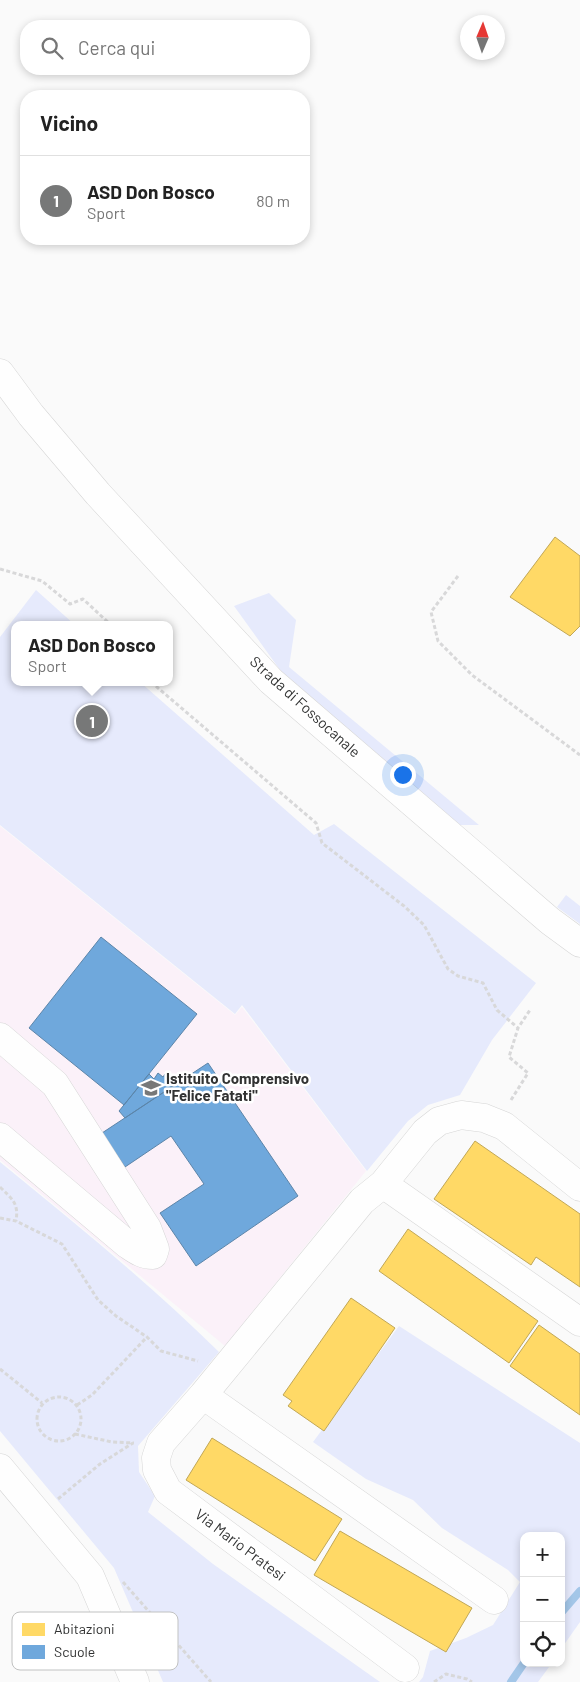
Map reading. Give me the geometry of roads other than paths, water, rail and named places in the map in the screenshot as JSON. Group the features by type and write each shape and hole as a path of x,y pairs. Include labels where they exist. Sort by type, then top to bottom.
{"street":[{"name":"Strada di Fossocanale","path":"0,373 31,415 98,494 272,681 550,921 580,943"},
{"path":"0,1038 55,1084 151,1235 155,1249 153,1256 139,1252 127,1244 0,1137"},
{"name":"Via Mario Pratesi","path":"405,1668 168,1491 157,1470 156,1458 161,1443 204,1395 362,1201 383,1184 425,1132 439,1121 462,1116 484,1118 504,1126 580,1187"},
{"path":"383,1184 580,1322"},
{"path":"204,1395 494,1600"},
{"path":"0,1468 90,1576 105,1612"},
{"path":"130,1670 135,1682"}],"waterway":[{"path":"565,1608 580,1591"},
{"path":"511,1682 521,1667"}],"place":[{"name":"ASD Don Bosco","path":"92,721"},
{"name":"Istituito Comprensivo \"Felice Fatati\"","path":"151,1088"}]}
